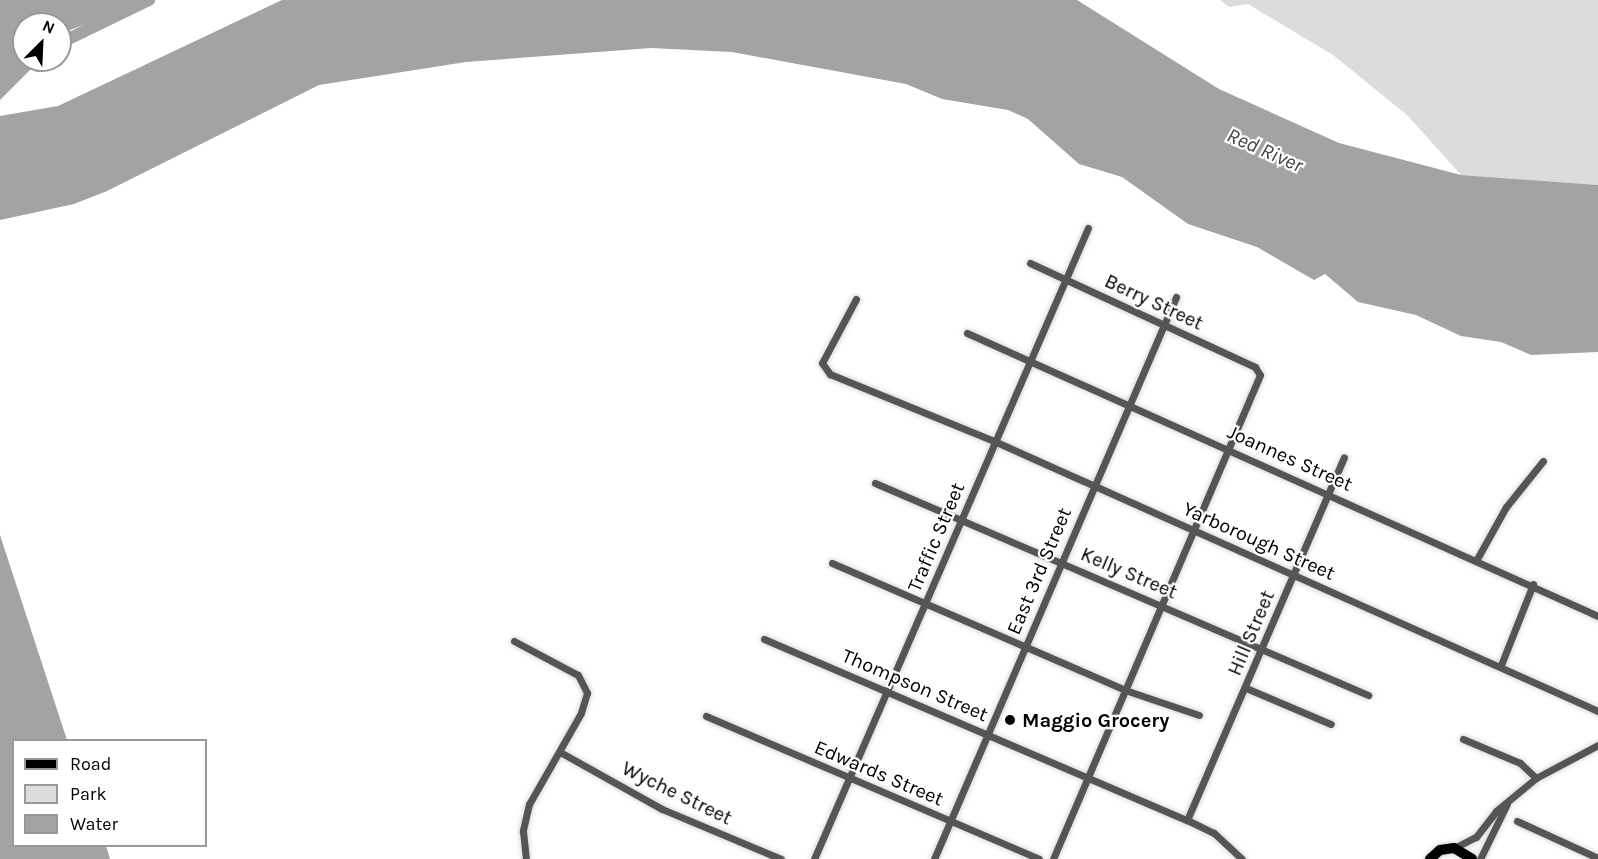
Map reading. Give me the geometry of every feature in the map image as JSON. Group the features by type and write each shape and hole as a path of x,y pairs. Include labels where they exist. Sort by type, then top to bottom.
{"main road":[{"path":"1429,858 1454,848 1472,859"}],"street":[{"name":"Traffic Street","path":"814,859 1088,228"},
{"name":"Berry Street","path":"1030,263 1255,367 1260,375 1228,449"},
{"name":"East 3rd Street","path":"934,859 1176,297"},
{"name":"Yarborough Street","path":"856,299 823,369 994,441 1502,665 1598,711"},
{"name":"Joannes Street","path":"967,333 1533,584 1598,616"},
{"path":"1053,859 1228,449"},
{"name":"Hill Street","path":"1187,820 1344,459"},
{"path":"1477,559 1506,507 1543,461"},
{"name":"Kelly Street","path":"875,483 1368,695"},
{"path":"832,563 924,606 1125,690 1199,715"},
{"path":"1502,665 1533,584"},
{"name":"Thompson Street","path":"764,639 1187,820 1214,833 1242,859"},
{"path":"514,641 586,683 583,709 529,804 524,831 526,859"},
{"path":"1246,688 1331,724"},
{"name":"Edwards Street","path":"706,716 1039,859"},
{"path":"1463,739 1520,764 1536,778"},
{"path":"1454,848 1476,837 1536,778 1598,745"},
{"name":"Wyche Street","path":"560,752 662,809 781,859"},
{"path":"1480,859 1508,804"},
{"path":"1517,821 1598,858"}],"green space":[{"path":"1220,0 1598,0 1598,185 1461,175 1407,115 1333,55 1248,4 1229,7"}],"water":[{"path":"0,0 150,0 72,29 72,12 12,12 12,72 28,72 0,100"},
{"path":"282,0 1077,0 1219,89 1339,143 1461,175 1598,185 1598,352 1531,355 1501,342 1461,336 1416,315 1358,302 1325,274 1314,280 1257,247 1188,224 1122,177 1079,164 1028,119 1008,110 942,99 906,84 732,52 651,48 466,62 319,85 107,191 74,204 0,220 0,116 58,106"},
{"path":"0,535 67,739 12,739 12,847 106,847 110,859 0,859"}],"waterway":[{"name":"Red River","path":"72,37 149,0"}],"place":[{"name":"Maggio Grocery","path":"1010,720"}]}
